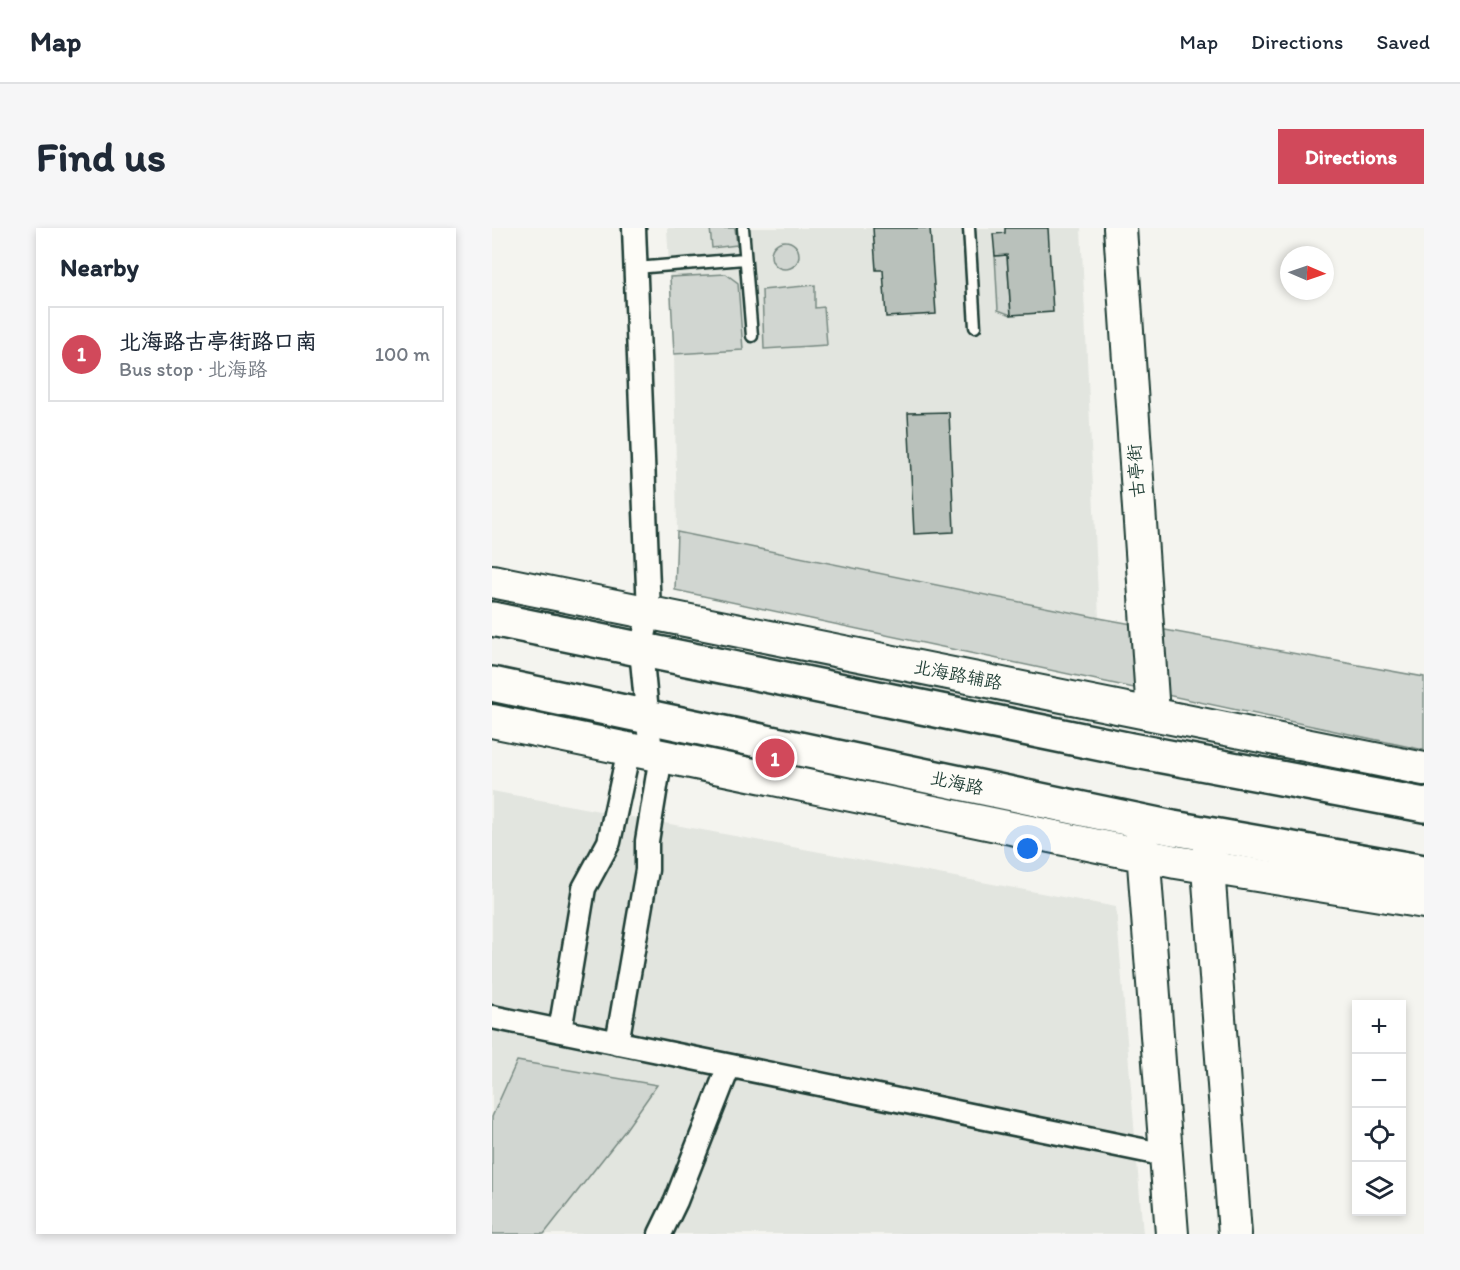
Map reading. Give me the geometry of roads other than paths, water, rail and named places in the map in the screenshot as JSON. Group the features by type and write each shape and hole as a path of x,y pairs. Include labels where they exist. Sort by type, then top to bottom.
{"main road":[{"path":"492,619 1131,750 1424,805"},
{"name":"北海路","path":"492,684 1140,821 1424,872"}],"street":[{"path":"617,1043 647,870 647,753 641,650 649,612 634,228"},
{"name":"古亭街","path":"1120,228 1153,714"},
{"name":"北海路辅路","path":"492,581 1424,769"},
{"path":"492,721 1144,856 1424,902"},
{"path":"560,1031 584,888 609,842 647,753"},
{"path":"1140,821 1172,1234"},
{"path":"1211,834 1208,868 1234,1234"},
{"path":"492,1017 1166,1155"},
{"path":"660,1234 676,1201 729,1066"}],"lane":[{"path":"743,228 752,336"},
{"path":"969,228 975,327"},
{"path":"636,268 744,258"}],"place":[{"name":"北海路古亭街路口南","path":"775,758"}]}
